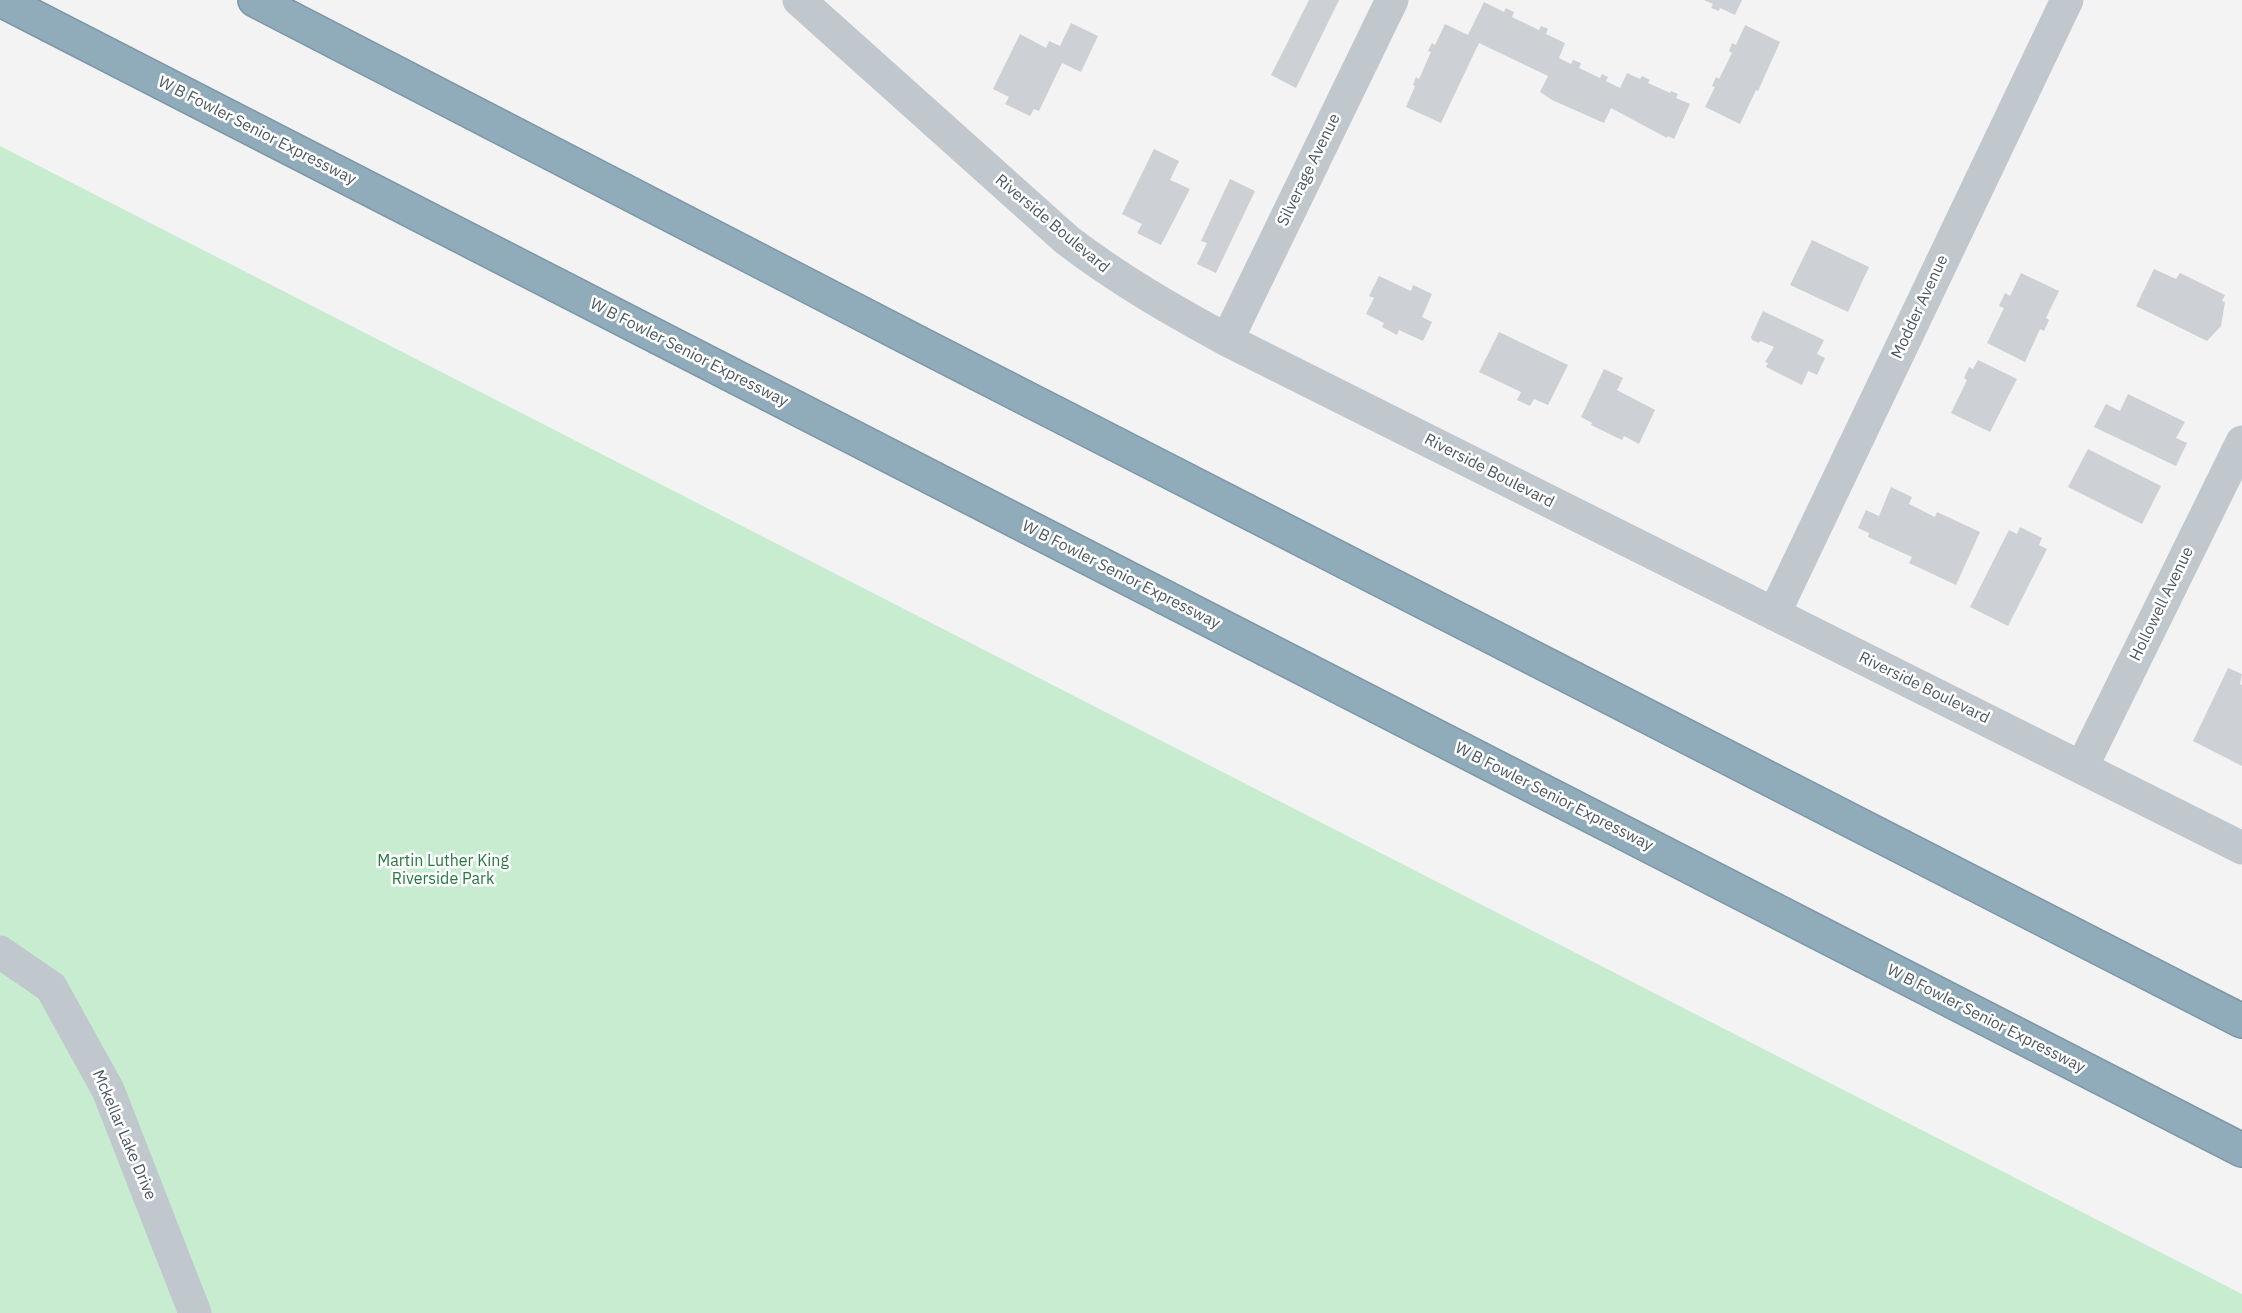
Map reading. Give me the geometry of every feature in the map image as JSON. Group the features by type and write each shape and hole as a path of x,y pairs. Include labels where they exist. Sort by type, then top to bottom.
{"highway":[{"name":"W B Fowler Senior Expressway","path":"1,0 2242,1150"},
{"path":"255,0 953,361 2242,1021"}],"street":[{"name":"Riverside Boulevard","path":"798,0 1067,240 1133,288 1227,340 2242,848"},
{"name":"Silverage Avenue","path":"1227,340 1392,0"},
{"name":"Modder Avenue","path":"1774,614 2067,0"},
{"name":"Hollowell Avenue","path":"2082,767 2242,442"},
{"name":"Mckellar Lake Drive","path":"0,952 51,987 108,1090 195,1313"}],"green space":[{"name":"Martin Luther King Riverside Park","path":"0,146 2242,1294 2242,1313 0,1313"}],"building":[{"path":"1309,0 1339,0 1296,88 1271,75"},
{"path":"1704,0 1742,0 1735,15 1720,8 1719,11 1711,8 1713,4"},
{"path":"1484,2 1504,12 1506,8 1514,12 1512,17 1539,30 1541,26 1548,29 1546,34 1565,43 1559,58 1571,64 1573,60 1581,63 1579,68 1600,78 1602,74 1608,77 1606,81 1620,88 1627,73 1640,79 1642,76 1650,80 1648,83 1670,93 1671,91 1678,94 1676,98 1690,104 1674,139 1668,136 1667,138 1611,108 1604,123 1552,100 1540,92 1548,76 1479,43 1441,123 1406,107 1415,86 1413,85 1416,77 1419,79 1431,52 1428,51 1432,43 1435,45 1445,24 1468,35"},
{"path":"1071,23 1098,36 1081,72 1062,63 1039,111 1034,109 1030,116 1005,104 1009,97 993,89 1020,34 1046,48 1049,41 1060,46"},
{"path":"1745,25 1780,42 1740,124 1705,107 1715,87 1712,86 1716,77 1719,79 1732,53 1729,51 1732,43 1736,45"},
{"path":"1154,149 1179,161 1170,180 1190,189 1161,245 1137,233 1142,224 1122,214"},
{"path":"1230,179 1255,191 1216,273 1197,264 1207,243 1201,241"},
{"path":"1812,240 1869,267 1848,312 1790,285"},
{"path":"2154,269 2176,279 2180,273 2225,295 2222,301 2225,302 2221,326 2207,341 2136,306"},
{"path":"2021,273 2059,291 2046,318 2049,320 2044,331 2040,329 2025,362 1987,343 2004,308 1999,306 2005,293 2010,296"},
{"path":"1379,276 1411,291 1413,285 1432,294 1422,317 1432,322 1423,341 1399,330 1397,335 1382,327 1384,323 1366,314 1374,298 1369,296"},
{"path":"1763,311 1824,340 1817,354 1825,358 1817,375 1808,371 1802,385 1766,367 1768,363 1765,362 1774,347 1752,340 1751,337"},
{"path":"1499,332 1568,365 1548,405 1534,399 1530,406 1517,400 1521,392 1479,372"},
{"path":"1978,360 2017,379 1990,432 1951,413 1967,380 1964,378 1969,367 1973,369"},
{"path":"1604,369 1623,378 1617,390 1655,410 1639,444 1624,436 1622,440 1591,425 1592,423 1581,417"},
{"path":"2128,394 2185,422 2176,438 2187,443 2176,466 2094,427 2106,404 2120,411"},
{"path":"2088,449 2161,486 2142,524 2068,487"},
{"path":"1891,487 1912,497 1909,504 1935,517 1937,512 1980,532 1956,585 1909,563 1912,557 1868,537 1869,533 1858,528 1866,510 1879,516"},
{"path":"2020,527 2042,538 2039,545 2047,549 2008,626 1970,607 2009,530 2017,534"},
{"path":"2228,668 2242,674 2240,684 2242,685 2242,766 2193,741"}]}
